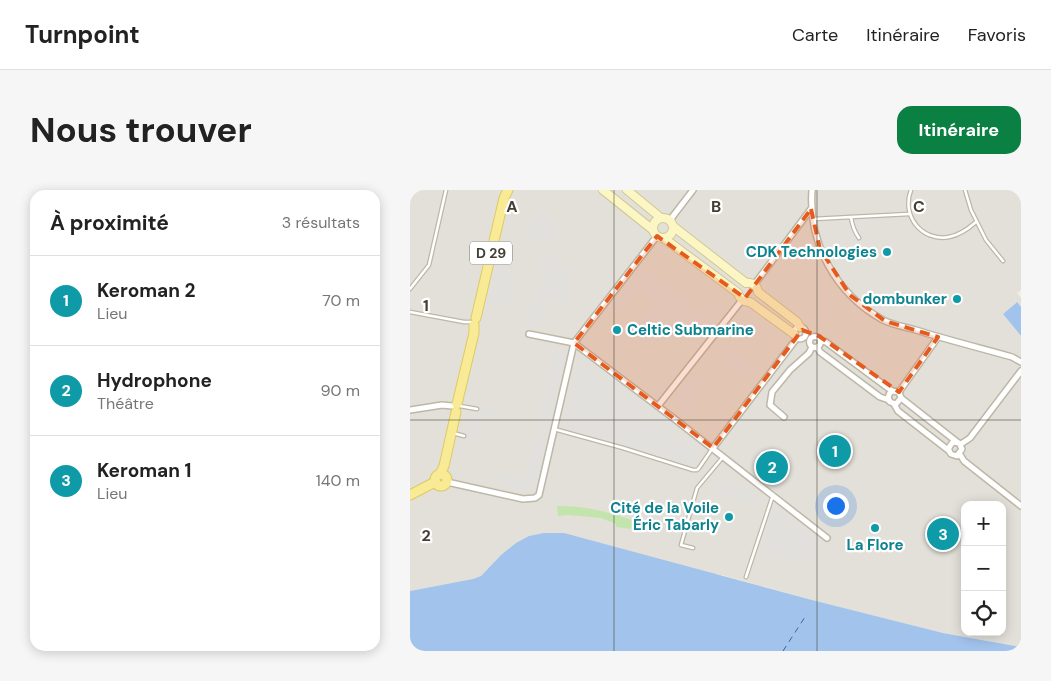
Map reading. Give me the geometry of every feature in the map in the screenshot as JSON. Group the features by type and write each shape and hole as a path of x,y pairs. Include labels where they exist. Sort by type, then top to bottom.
{"main road":[{"name":"D 29","path":"441,479 474,333 474,321 508,190"},
{"path":"410,495 441,479"}],"street":[{"path":"603,190 658,235 740,297 800,334 820,352 880,397 898,403 901,398"},
{"path":"627,190 746,283"},
{"path":"668,222 693,190"},
{"path":"812,190 811,209 815,232 824,257 832,272 850,295 867,310 885,321 1012,357 1021,362"},
{"path":"750,302 756,299 756,289 811,209"},
{"path":"658,235 653,226 656,221 668,222"},
{"path":"658,235 670,236 673,230 668,222"},
{"path":"441,479 524,498 536,498 540,492 574,344 658,235"},
{"path":"658,406 740,297 739,288 746,283 752,283 756,289 797,322 800,334"},
{"path":"529,334 574,344 713,448 827,538"},
{"path":"800,334 819,338 820,341 826,342 892,391 899,392"},
{"path":"713,448 800,334"},
{"path":"813,346 810,340 814,337"},
{"path":"899,392 938,337"},
{"path":"813,346 820,345 820,341"},
{"path":"784,417 770,405 772,392 790,370 809,353 813,346"},
{"path":"948,450 953,442 959,443 970,438 1021,371"},
{"path":"892,391 888,396 898,411 951,454 957,456 962,449 959,443 901,398 899,392"},
{"path":"410,410 442,405 456,407"},
{"path":"959,453 964,461 1021,506"}],"lane":[{"path":"410,288 429,265 446,190"},
{"path":"911,190 908,200 909,214 921,231 939,237 948,237 967,230 976,222"},
{"path":"965,190 976,222 986,240 1003,261"},
{"path":"813,219 909,214"},
{"path":"851,217 852,224 859,238"},
{"path":"410,312 464,322 474,321"},
{"path":"456,407 477,409"},
{"path":"554,429 693,470 699,468 713,448"},
{"path":"451,433 464,436"},
{"path":"693,548 681,545 698,488 723,457"},
{"path":"746,577 773,495"}],"highlighted area":[{"path":"811,209 820,249 850,295 885,321 938,337 899,392 819,336 802,330 713,448 574,343 657,236 745,298"}],"shaded area":[{"path":"410,190 1021,190 1021,290 1017,293 1021,298 1021,307 1016,302 1003,314 1021,336 1021,647 943,633 722,575 501,555 481,576 410,591"},
{"path":"541,211 561,227 548,244 528,240 532,220"},
{"path":"873,218 873,225 860,225 861,230 866,236 856,245 849,234 845,219"},
{"path":"545,252 570,271 564,280 572,286 567,293 569,295 562,304 552,297 546,304 543,322 535,329 525,327 534,289 543,291 541,288 548,278 539,269"},
{"path":"496,263 509,267 508,269 511,274 515,275 508,306 487,301"},
{"path":"641,268 676,295 681,296 715,321 702,337 675,317 653,346 635,332 639,327 634,323 643,312 645,313 653,299 640,289 621,313 612,306"},
{"path":"725,344 757,368 749,379 727,362 729,358 719,351"},
{"path":"555,348 567,351 549,433 536,430"},
{"path":"587,356 699,442 695,447 583,361"},
{"path":"579,363 697,453 693,468 564,429"},
{"path":"691,378 703,388 694,400 697,402 684,420 676,414 682,406 674,400"},
{"path":"474,406 494,410 492,420 482,418 477,440 471,439 469,446 463,445 468,416 472,416"},
{"path":"534,438 547,441 538,483 534,482 532,487 526,488 525,492 500,486 500,482 494,480 496,474 525,479"},
{"path":"762,469 774,480 765,486 753,476"},
{"path":"718,481 748,487 761,498 759,506 715,492"},
{"path":"773,504 823,543 819,557 810,554 806,566 759,551"}],"green space":[{"path":"557,506 586,508 604,512 632,520 634,524 632,529 616,527 616,524 601,518 569,515 558,516"}],"water":[{"path":"1017,302 1021,307 1021,336 1003,314"},
{"path":"544,533 564,533 812,600 943,633 1021,647 1021,651 410,651 410,591 481,576 501,555 516,543 529,536"}],"ferry route":[{"path":"783,651 808,615"}],"place":[{"name":"CDK Technologies","path":"887,252"},
{"name":"dombunker","path":"957,299"},
{"name":"Celtic Submarine","path":"617,330"},
{"name":"Keroman 2","path":"835,451"},
{"name":"Hydrophone","path":"772,467"},
{"name":"Cité de la Voile Éric Tabarly","path":"729,517"},
{"name":"La Flore","path":"875,528"},
{"name":"Keroman 1","path":"943,534"}]}
